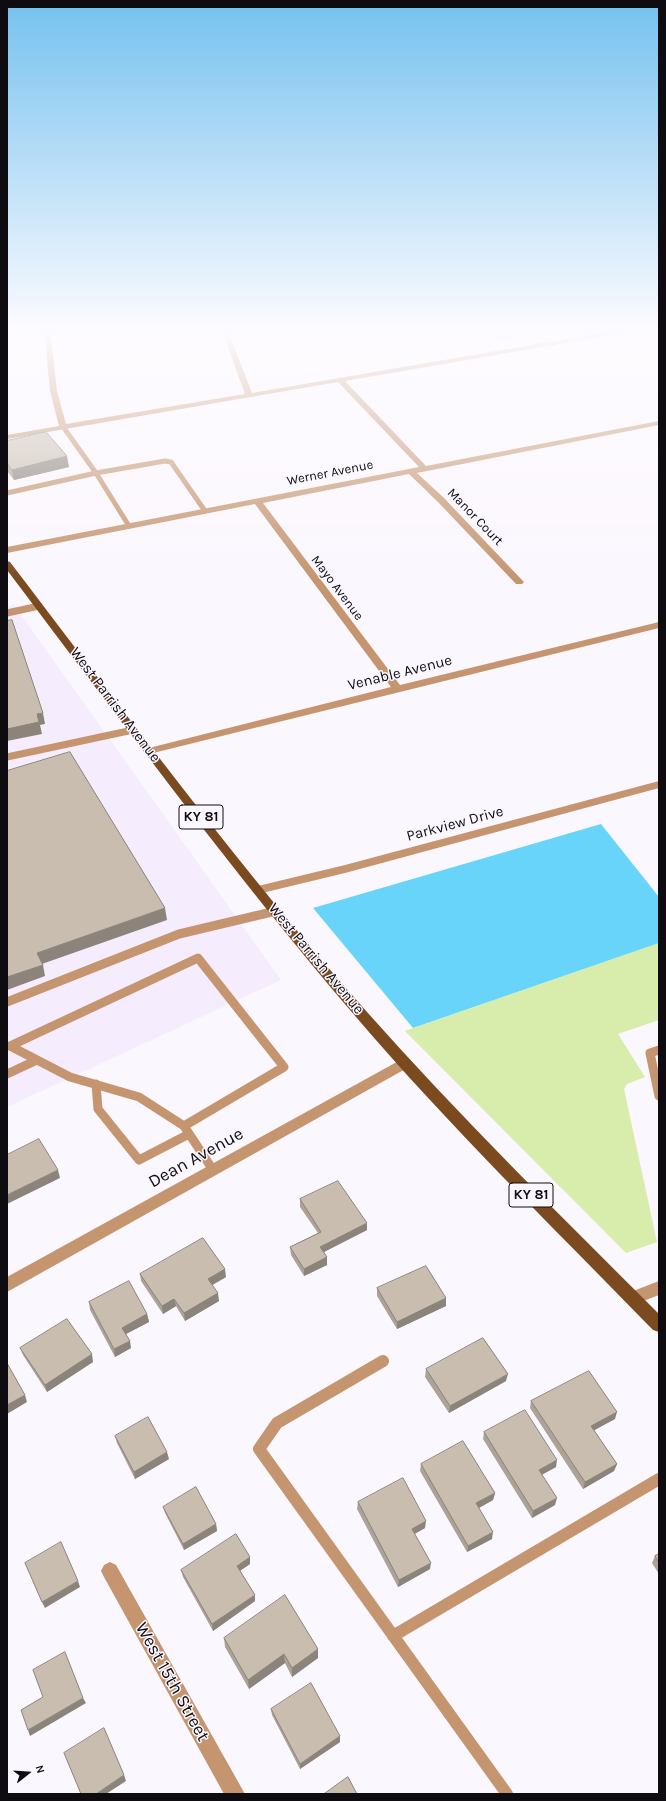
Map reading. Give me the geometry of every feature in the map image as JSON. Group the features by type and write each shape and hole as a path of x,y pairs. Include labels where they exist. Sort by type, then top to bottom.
{"main road":[{"name":"West Parrish Avenue","path":"7,564 149,751 258,890 361,1014 448,1111 659,1325"}],"street":[{"path":"58,412 64,428"},
{"path":"7,428 9,437 153,412"},
{"path":"370,412 424,468"},
{"name":"Werner Avenue","path":"7,550 659,423"},
{"name":"Manor Court","path":"410,471 441,500 519,582"},
{"name":"Mayo Avenue","path":"257,501 398,689"},
{"name":"Venable Avenue","path":"149,751 492,665 659,625"},
{"name":"Parkview Drive","path":"258,890 345,869 659,784"},
{"name":"Dean Avenue","path":"7,1286 404,1063"},
{"path":"633,1298 659,1288"},
{"name":"West 15th Street","path":"110,1570 235,1794"}],"lane":[{"path":"64,428 96,473 129,526"},
{"path":"7,493 96,473 164,461 171,462 205,511"},
{"path":"7,613 39,606"},
{"path":"7,757 133,730"},
{"path":"7,1002 179,934 276,911"},
{"path":"9,1045 198,958 284,1067 139,1160 98,1109 96,1084"},
{"path":"9,1045 70,1077 139,1097 186,1130 213,1170"},
{"path":"659,1050 650,1053 659,1096"},
{"path":"7,1074 37,1060"},
{"path":"383,1361 277,1423 259,1449 507,1794"},
{"path":"392,1636 659,1479"}],"shaded area":[{"path":"14,605 281,980 7,1107 7,607"}],"green space":[{"path":"659,943 659,1020 618,1034 645,1077 627,1084 624,1089 657,1242 626,1253 405,1031"}],"water":[{"path":"601,824 659,897 659,943 413,1028 313,908"}],"building":[{"path":"46,432 67,456 12,470 7,463 7,441"},
{"path":"12,620 43,713 37,714 39,722 7,729 7,621"},
{"path":"70,752 165,908 37,953 43,965 7,977 7,771"},
{"path":"39,1139 58,1170 7,1195 7,1155"},
{"path":"338,1181 367,1223 320,1247 327,1257 304,1269 290,1247 321,1232 300,1199"},
{"path":"203,1238 225,1269 208,1279 218,1293 184,1313 174,1299 162,1306 140,1274"},
{"path":"426,1266 446,1298 397,1322 377,1288"},
{"path":"129,1281 147,1314 122,1328 130,1341 114,1349 89,1302"},
{"path":"67,1319 92,1354 45,1385 20,1348"},
{"path":"483,1338 508,1374 450,1406 426,1369"},
{"path":"7,1363 25,1395 7,1405"},
{"path":"589,1371 617,1412 591,1426 617,1464 585,1482 531,1401"},
{"path":"525,1410 557,1460 539,1470 557,1498 533,1511 484,1432"},
{"path":"148,1417 167,1452 134,1472 115,1436"},
{"path":"463,1441 495,1493 476,1503 493,1532 468,1546 421,1464"},
{"path":"403,1478 426,1521 412,1529 431,1563 399,1580 358,1502"},
{"path":"196,1487 216,1524 183,1544 163,1507"},
{"path":"236,1534 250,1557 237,1566 255,1595 212,1624 181,1570"},
{"path":"61,1542 78,1581 42,1602 25,1563"},
{"path":"659,1554 659,1563 655,1556"},
{"path":"285,1595 318,1649 292,1668 284,1654 248,1680 224,1638"},
{"path":"65,1652 83,1698 28,1730 21,1710 43,1697 33,1670"},
{"path":"311,1683 340,1736 300,1764 271,1709"},
{"path":"104,1728 124,1775 96,1794 81,1794 64,1753"},
{"path":"348,1777 357,1794 324,1794"}]}
